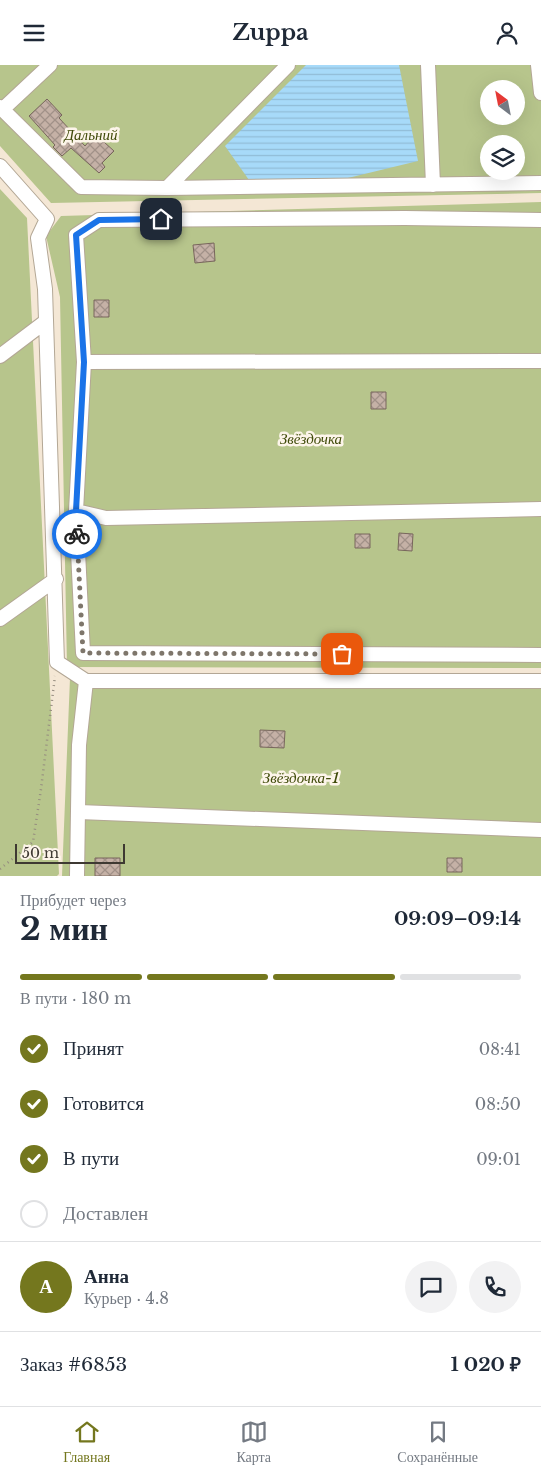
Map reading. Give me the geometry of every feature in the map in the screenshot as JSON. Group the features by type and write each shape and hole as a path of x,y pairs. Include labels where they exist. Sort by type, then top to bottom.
{"street":[{"path":"50,65 1,108 81,187 167,188 541,183"},
{"path":"167,188 288,65"},
{"path":"428,65 433,185"},
{"path":"538,65 541,93"},
{"path":"0,166 47,219 38,238 45,289 56,579 57,662 86,681 541,681"},
{"path":"541,220 405,218 99,220 76,235 84,362 76,511 83,653 541,655"},
{"path":"0,356 45,322"},
{"path":"84,362 541,361"},
{"path":"76,511 106,517 541,509"},
{"path":"0,619 56,579"},
{"path":"77,876 80,745 86,681"},
{"path":"79,812 541,829"}],"path":[{"path":"0,869 32,842 41,789 57,662"}],"green space":[{"name":"Дальний","path":"0,65 541,65 541,193 51,203 0,146"},
{"path":"0,189 27,218 59,874 57,876 0,876"},
{"name":"Звёздочка","path":"541,202 541,668 67,667 60,297 46,236 61,216"},
{"name":"Звёздочка-1","path":"70,678 541,680 541,876 62,876"}],"water":[{"path":"306,65 399,65 418,161 319,185 249,180 225,146"}],"building":[{"path":"47,99 62,115 59,118 85,146 95,134 114,151 102,163 105,167 99,173 71,148 62,156 53,147 55,145 29,116"},
{"path":"214,243 215,261 195,263 193,245"},
{"path":"94,300 109,300 109,317 94,317"},
{"path":"371,392 386,392 386,409 371,409"},
{"path":"399,533 413,534 412,551 398,550"},
{"path":"355,534 370,534 370,548 355,548"},
{"path":"260,730 285,731 284,748 260,747"},
{"path":"95,858 120,858 120,876 95,876"},
{"path":"447,858 462,858 462,872 447,872"}],"way so far":[{"path":"77,534 83,653 342,654"}],"route":[{"path":"77,534 76,511 84,362 76,235 99,220 161,219"}]}
